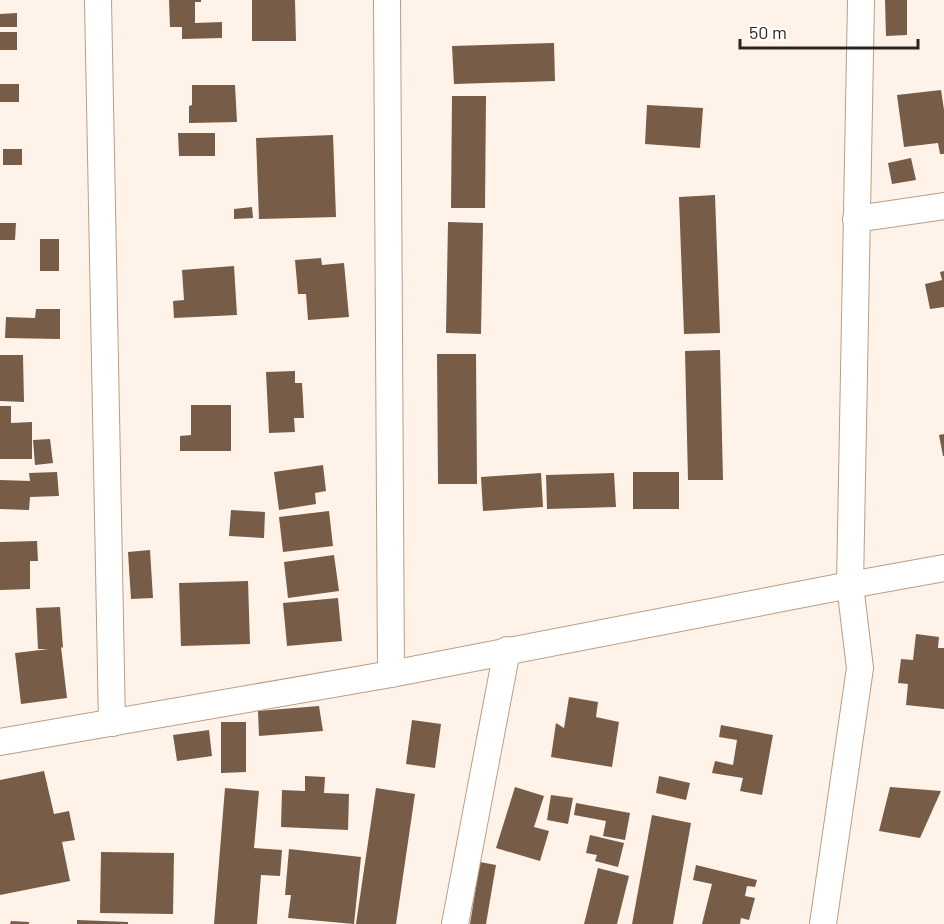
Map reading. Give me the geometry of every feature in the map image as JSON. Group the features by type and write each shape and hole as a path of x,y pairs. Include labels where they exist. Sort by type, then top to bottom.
{"street":[{"path":"98,0 112,723"},
{"path":"387,0 391,674"},
{"path":"823,924 860,668 850,585 861,0"},
{"path":"856,219 944,206"},
{"path":"0,742 391,674 944,568"},
{"path":"455,924 507,650"}],"building":[{"path":"169,0 201,0 201,2 195,2 195,23 222,22 222,38 182,39 182,27 170,27"},
{"path":"252,0 295,0 296,41 252,41"},
{"path":"885,0 907,0 907,35 886,36"},
{"path":"17,13 17,27 0,27 0,14"},
{"path":"0,32 17,32 17,50 0,50"},
{"path":"554,43 555,81 454,84 452,46"},
{"path":"0,84 19,84 19,102 0,102"},
{"path":"192,85 235,85 237,122 189,123"},
{"path":"941,90 944,110 944,154 940,154 938,143 904,147 897,95"},
{"path":"452,96 486,96 485,208 451,208"},
{"path":"647,105 703,108 700,148 645,144"},
{"path":"178,133 215,133 215,156 179,156"},
{"path":"333,135 336,217 259,219 256,138"},
{"path":"3,149 22,149 22,165 3,165"},
{"path":"911,158 916,180 892,184 888,163"},
{"path":"715,195 720,333 684,334 679,197"},
{"path":"252,207 253,218 234,219 234,209"},
{"path":"448,222 483,223 481,334 446,333"},
{"path":"0,223 16,223 15,240 0,240"},
{"path":"40,239 59,239 59,271 40,271"},
{"path":"321,258 322,265 344,263 349,317 308,320 306,294 298,294 295,260"},
{"path":"234,266 237,315 174,318 173,301 184,300 182,270"},
{"path":"944,271 944,307 930,309 925,284 942,280 940,272"},
{"path":"36,309 60,309 60,339 5,338 6,317 35,318"},
{"path":"720,350 723,480 688,480 685,351"},
{"path":"437,354 476,354 477,484 438,484"},
{"path":"0,355 23,355 24,402 0,401"},
{"path":"295,371 295,383 302,383 304,418 294,418 295,432 269,433 266,372"},
{"path":"191,405 231,405 231,451 180,451 180,436 191,435"},
{"path":"0,406 11,406 11,423 32,422 32,459 0,459"},
{"path":"944,434 944,456 943,456 939,435"},
{"path":"50,439 53,463 35,465 33,440"},
{"path":"323,465 326,491 315,493 316,504 279,510 274,472"},
{"path":"57,472 59,496 30,497 29,510 0,509 0,480 30,481 29,473"},
{"path":"633,472 679,472 679,509 633,509"},
{"path":"541,473 543,507 483,511 481,477"},
{"path":"614,473 616,507 547,509 546,475"},
{"path":"231,510 265,512 264,538 229,536"},
{"path":"329,511 333,546 283,552 279,517"},
{"path":"37,541 38,561 30,561 30,589 0,590 0,542"},
{"path":"150,550 153,598 131,599 128,552"},
{"path":"334,555 339,591 288,598 284,562"},
{"path":"248,581 250,644 181,646 179,583"},
{"path":"338,598 342,641 287,646 283,603"},
{"path":"60,607 63,648 61,647 67,698 21,704 15,653 49,649 38,649 36,608"},
{"path":"916,634 939,637 938,648 944,648 944,709 906,705 908,684 898,683 901,659 913,660"},
{"path":"569,697 598,702 596,717 619,722 612,767 551,757 556,723 564,728"},
{"path":"319,706 323,731 259,736 258,711"},
{"path":"412,720 441,724 435,768 406,764"},
{"path":"221,722 246,722 246,772 221,773"},
{"path":"721,725 773,735 762,795 740,791 743,778 712,773 715,761 733,765 737,740 719,737"},
{"path":"209,730 212,756 177,761 173,735"},
{"path":"44,771 54,814 69,811 75,840 62,842 70,881 0,895 0,780"},
{"path":"305,776 325,777 324,793 349,794 348,830 281,827 282,790 305,791"},
{"path":"659,776 690,783 686,800 656,793"},
{"path":"515,787 544,796 534,827 549,831 540,861 496,848"},
{"path":"890,787 941,791 920,838 879,831"},
{"path":"225,788 259,791 254,848 282,850 280,876 261,875 257,924 214,924"},
{"path":"376,788 415,794 396,924 356,924"},
{"path":"551,795 573,798 568,824 547,820"},
{"path":"576,803 630,813 625,840 603,836 606,821 574,815"},
{"path":"652,815 691,823 673,924 632,924"},
{"path":"590,835 624,843 618,867 595,861 597,855 586,853"},
{"path":"289,849 361,857 354,924 288,918 291,895 285,895"},
{"path":"101,852 174,853 173,914 100,913"},
{"path":"480,862 496,865 486,924 470,924"},
{"path":"696,865 757,880 755,887 747,886 745,896 755,898 749,920 741,918 740,924 702,924 712,884 693,880"},
{"path":"598,868 629,876 617,924 584,924"},
{"path":"77,920 128,922 128,924 77,924"},
{"path":"11,921 29,922 29,924 10,924"}]}
